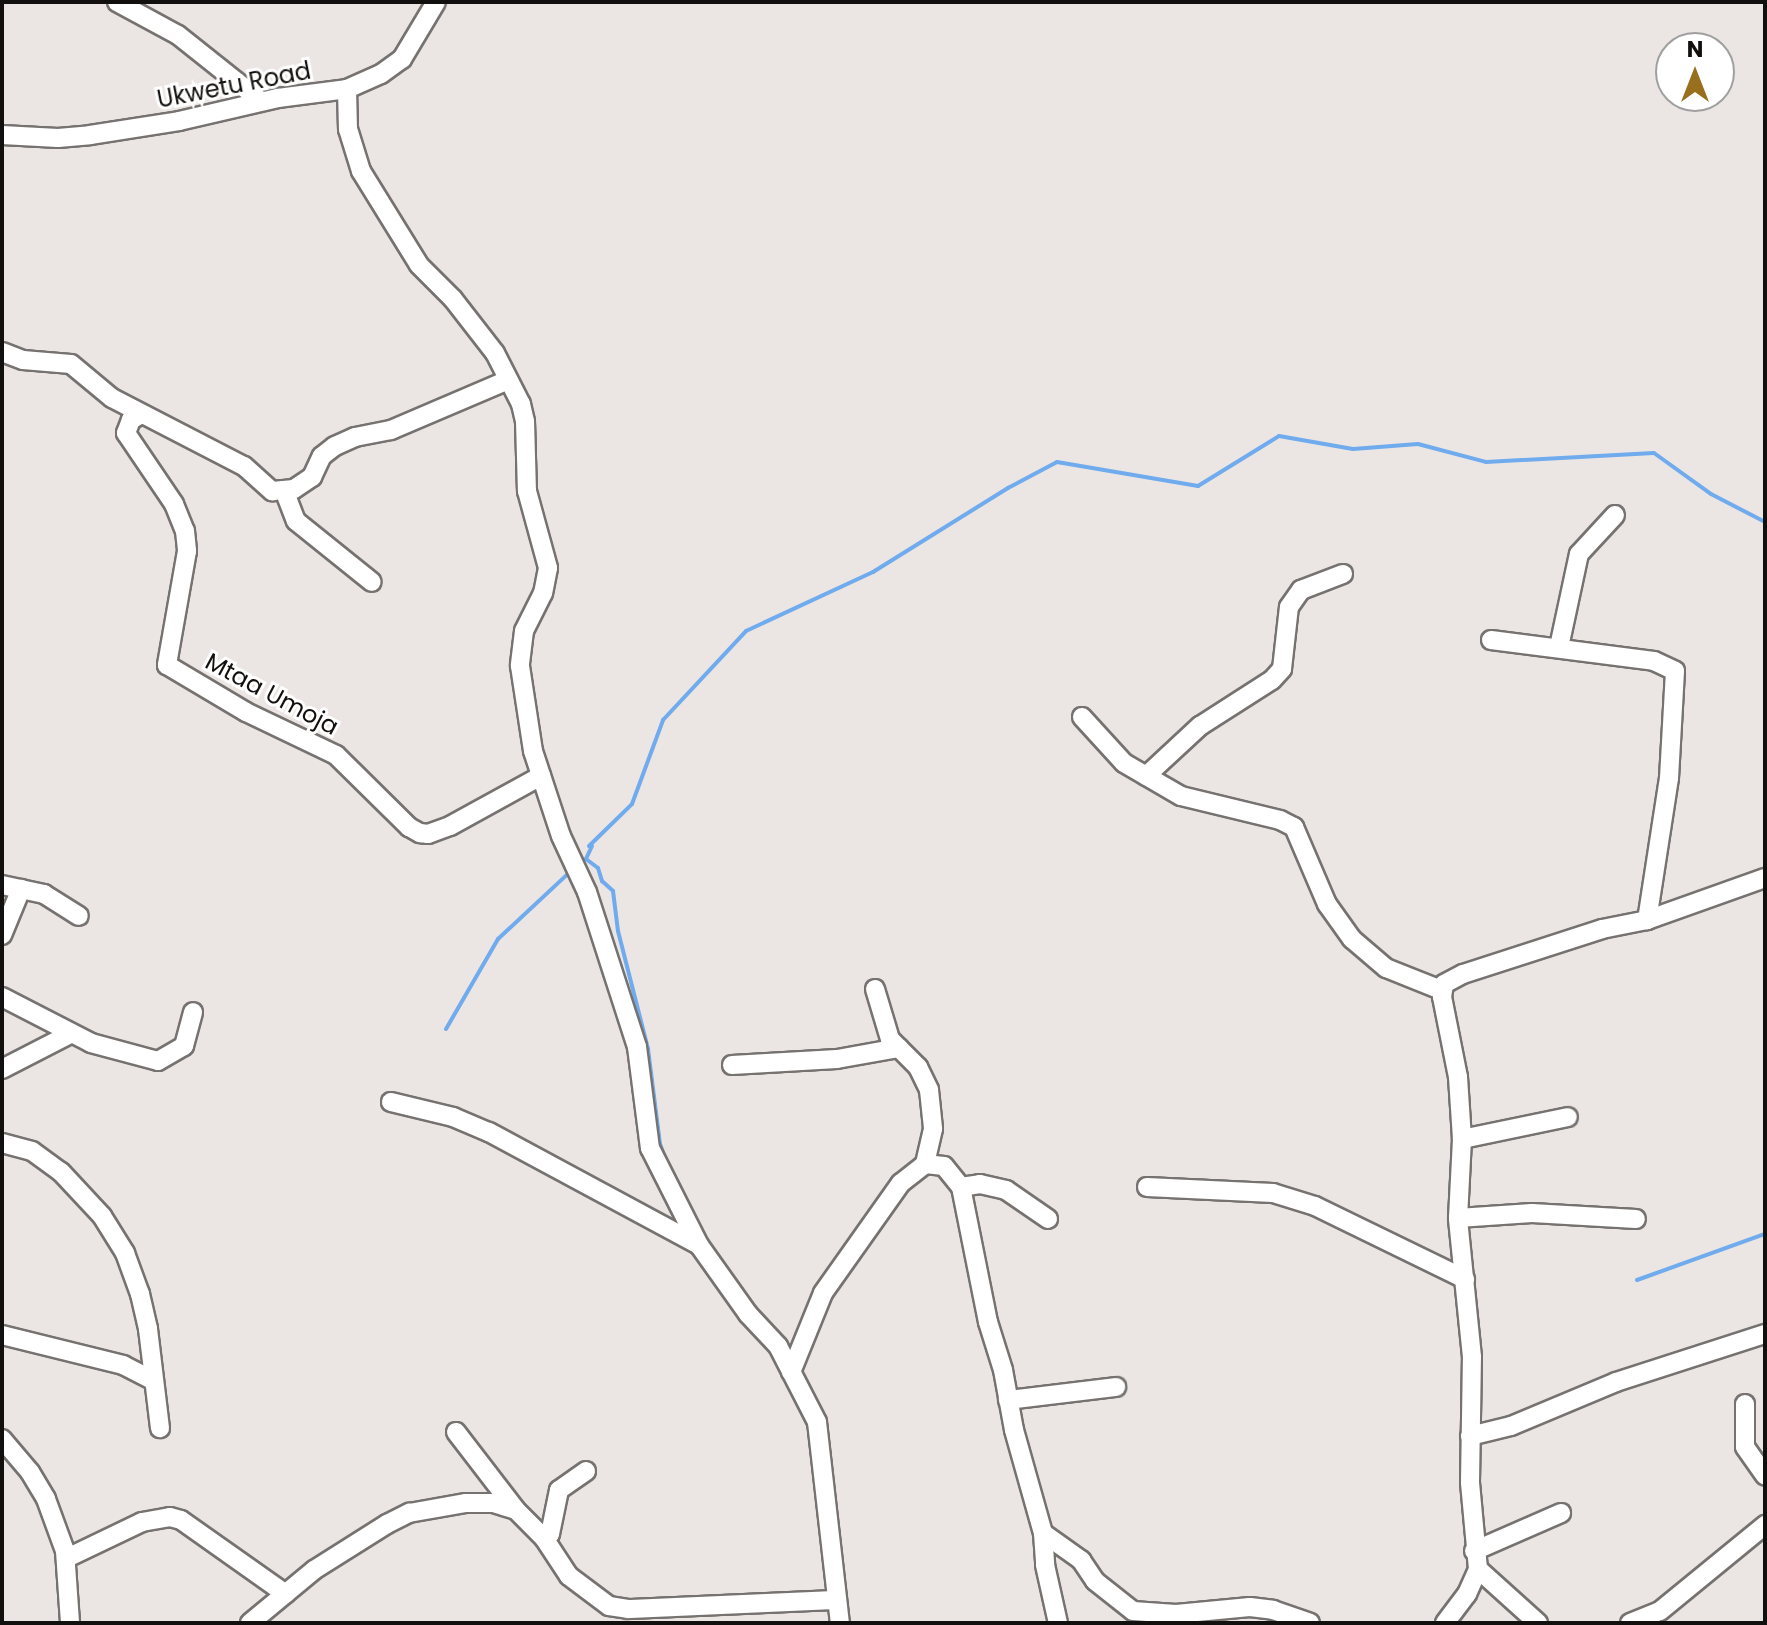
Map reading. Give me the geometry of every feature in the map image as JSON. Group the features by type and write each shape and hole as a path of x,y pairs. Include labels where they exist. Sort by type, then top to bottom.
{"street":[{"path":"117,2 178,35 261,101"},
{"name":"Ukwetu Road","path":"2,135 90,135 179,121 261,101 347,89 381,74 402,59 436,2"},
{"path":"347,89 348,129 361,171 419,265 468,317 495,353 521,404 525,421 527,491 548,568 543,593 524,631 520,666 533,751 637,1047 650,1148 699,1245 748,1314 778,1346 817,1422 840,1623"},
{"path":"2,352 23,360 71,364 112,398 244,466 265,488 284,490 294,489 312,477 322,456 335,446 355,437 391,430 508,380"},
{"name":"Mtaa Umoja","path":"141,414 131,420 126,433 174,504 185,531 187,551 167,665 246,712 336,755 409,827 420,833 428,834 450,826 541,776"},
{"path":"284,490 296,521 372,582"},
{"path":"1559,647 1579,554 1615,515"},
{"path":"1146,776 1190,734 1272,680 1282,669 1289,607 1301,590 1343,574"},
{"path":"1491,640 1654,661 1675,671 1669,778 1647,920"},
{"path":"1082,717 1113,753 1181,796 1280,820 1294,827 1327,904 1352,939 1386,968 1441,990"},
{"path":"1445,1623 1467,1594 1476,1560 1470,1436 1472,1357 1458,1218 1462,1139 1458,1077 1441,990 1449,979 1463,974 1602,929 1647,920 1765,878"},
{"path":"2,885 44,894 79,916"},
{"path":"2,935 21,889"},
{"path":"791,1372 823,1293 901,1183 925,1164 933,1129 929,1090 918,1067 890,1039 875,989"},
{"path":"2,997 70,1034 158,1061 184,1046 191,1030 193,1012"},
{"path":"2,1069 70,1034"},
{"path":"732,1065 837,1059 899,1048"},
{"path":"391,1102 453,1117 489,1132 699,1245"},
{"path":"1462,1139 1568,1117"},
{"path":"2,1143 32,1151 61,1172 102,1216 125,1253 140,1294 160,1428"},
{"path":"925,1164 944,1166 961,1187 988,1322 1003,1370 1043,1533 1045,1565 1058,1623"},
{"path":"961,1187 980,1184 1006,1190 1048,1219"},
{"path":"1147,1187 1273,1193 1315,1206 1465,1279"},
{"path":"1458,1218 1532,1213 1636,1219"},
{"path":"1470,1436 1511,1426 1616,1382 1765,1334"},
{"path":"2,1335 123,1365 153,1380"},
{"path":"1008,1400 1116,1387"},
{"path":"1745,1404 1745,1447 1765,1476"},
{"path":"456,1432 516,1510 544,1538 569,1576 609,1606 628,1609 837,1600"},
{"path":"2,1439 30,1472 46,1499 67,1558 70,1623"},
{"path":"544,1538 550,1534 559,1490 586,1471"},
{"path":"250,1623 345,1549 409,1513 466,1503 493,1503 516,1510"},
{"path":"1476,1560 1561,1513"},
{"path":"67,1558 142,1522 170,1517 181,1520 286,1594"},
{"path":"1630,1623 1660,1611 1765,1525"},
{"path":"1043,1533 1081,1560 1095,1581 1133,1611 1176,1614 1250,1607 1273,1610 1310,1623"},
{"path":"1476,1560 1538,1623"},
{"path":"1660,1611 1675,1623"}],"waterway":[{"path":"589,846 632,804 663,720 746,631 873,572 1008,488 1057,462 1198,486 1279,436 1353,449 1418,444 1486,462 1654,453 1711,494 1765,522"},
{"path":"592,846 586,859 598,868 602,881 613,891 618,931 648,1049 660,1144 665,1158"},
{"path":"446,1029 498,939 572,870"},
{"path":"1637,1280 1765,1234"}]}
